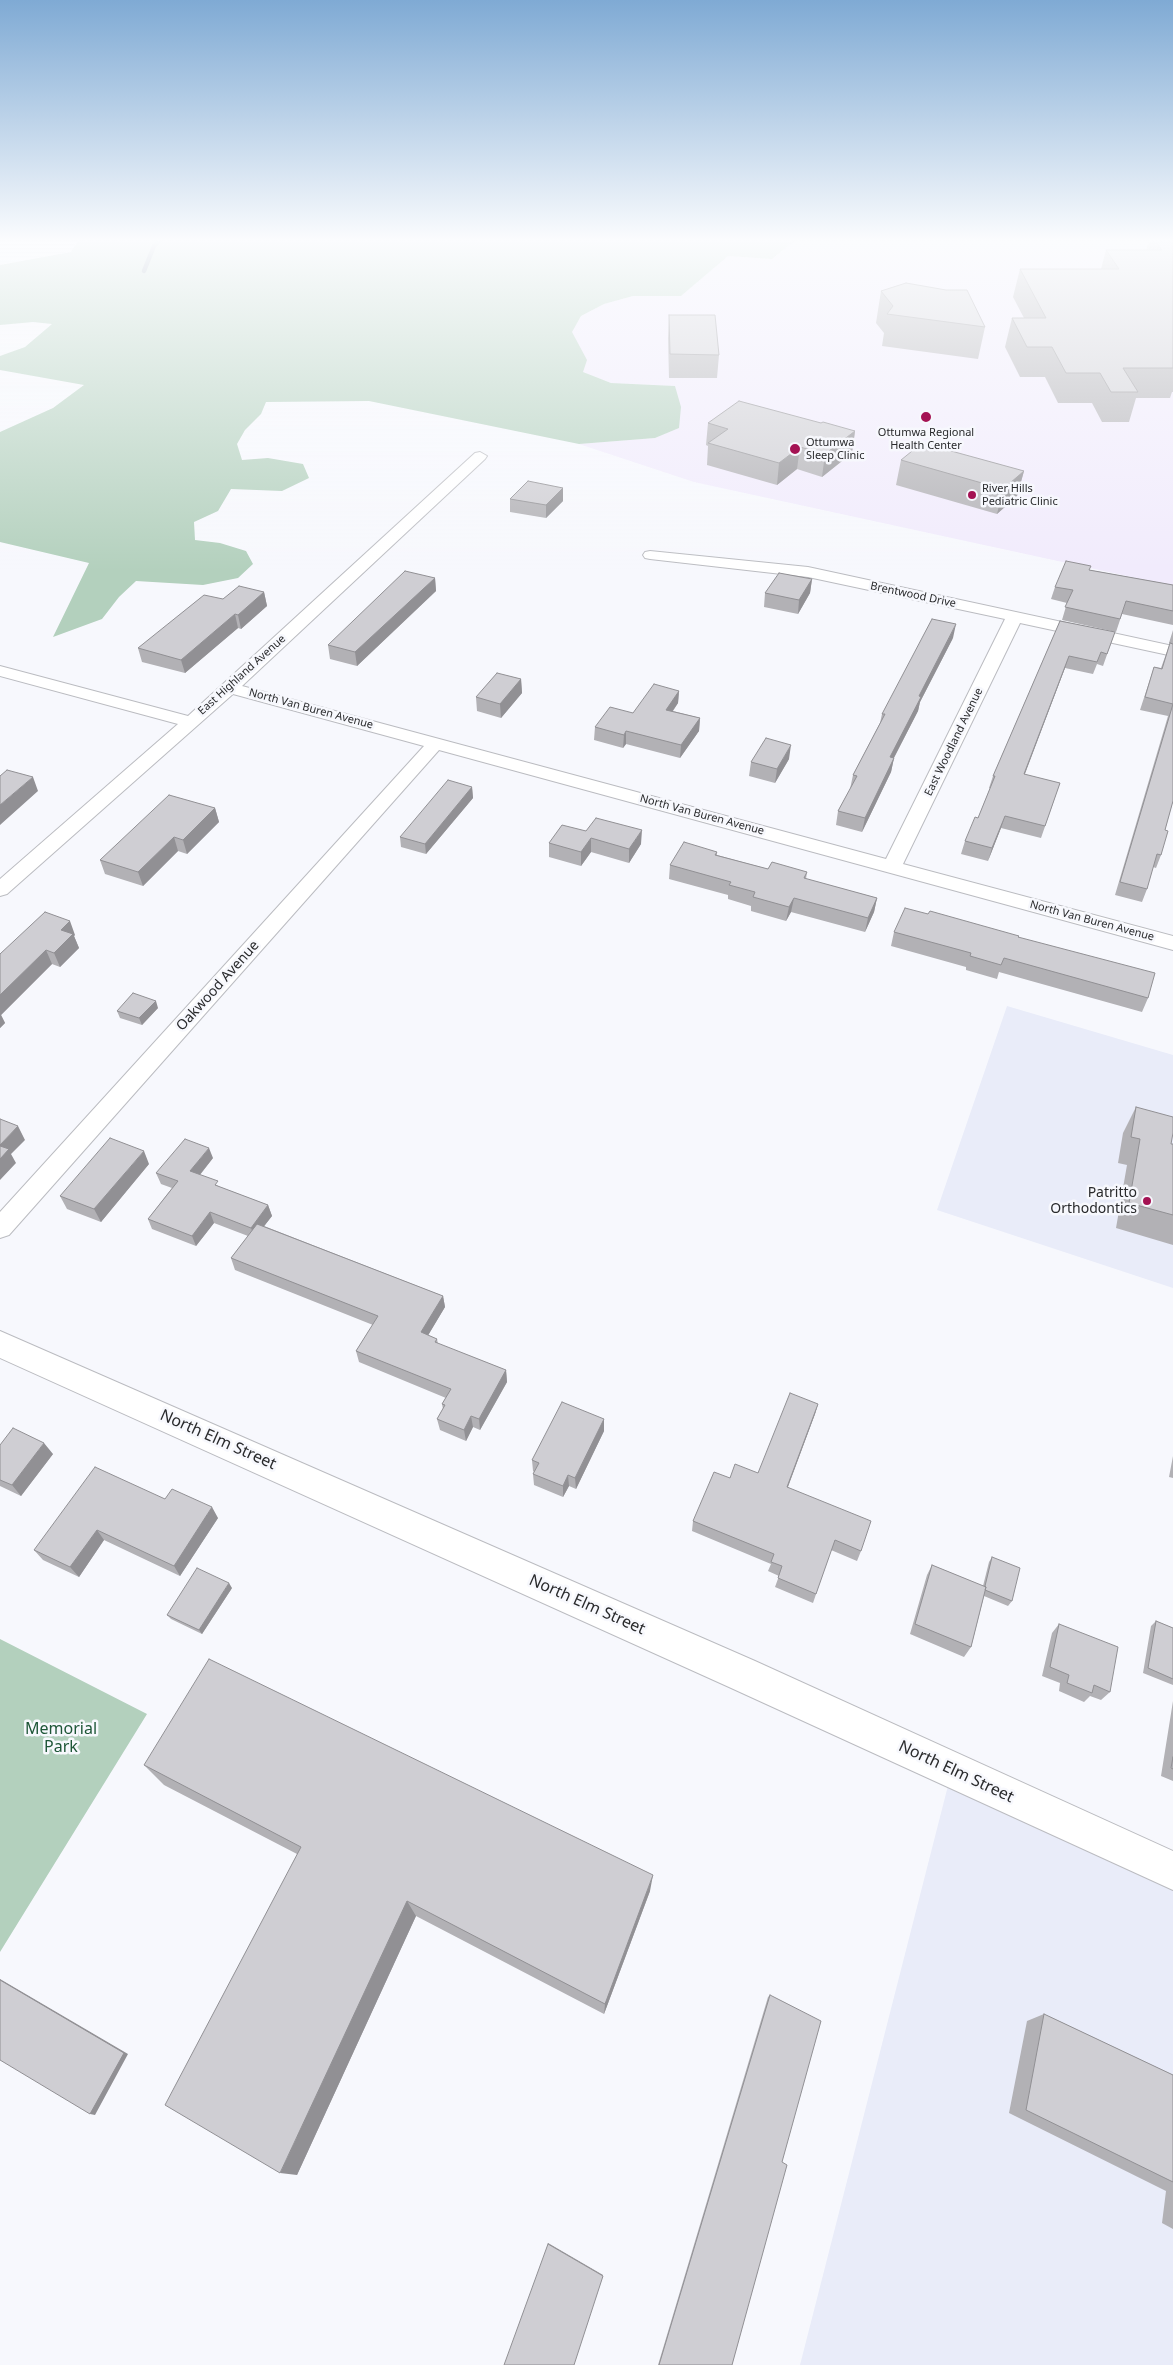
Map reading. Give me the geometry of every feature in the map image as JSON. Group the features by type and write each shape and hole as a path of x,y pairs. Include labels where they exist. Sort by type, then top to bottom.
{"street":[{"name":"East Highland Avenue","path":"0,890 230,688 480,456"},
{"name":"Brentwood Drive","path":"650,555 808,572 1173,651"},
{"name":"East Woodland Avenue","path":"892,867 1015,616"},
{"path":"0,671 190,722"},
{"name":"North Van Buren Avenue","path":"230,688 1173,943"},
{"name":"Oakwood Avenue","path":"0,1228 436,743"},
{"name":"North Elm Street","path":"0,1344 742,1674 1173,1871"}],"shaded area":[{"name":"Ottumwa Regional Health Center","path":"577,351 1173,351 1173,586 694,482 579,444 655,438 679,428 675,386 611,383 583,372"},
{"path":"1007,1006 1173,1055 1173,1288 937,1210"},
{"path":"952,1770 1173,1871 1173,2365 800,2365"}],"green space":[{"path":"13,351 582,351 587,360 583,372 611,383 675,386 681,407 679,428 655,438 579,444 369,401 266,402 261,414 245,430 237,444 242,460 268,458 303,464 309,478 282,491 231,489 218,511 194,522 195,540 220,543 246,551 253,564 238,578 203,585 136,581 119,597 102,619 53,637 89,563 0,542 0,432 53,408 84,385 0,370 0,356"},
{"name":"Memorial Park","path":"0,1639 147,1714 0,1952"}],"building":[{"path":"670,351 719,351 719,355 670,354"},
{"path":"1054,351 1173,351 1173,368 1123,368 1138,392 1111,392 1100,373 1066,373"},
{"path":"739,401 855,431 825,454 800,447 779,463 708,443 728,429 708,423"},
{"path":"922,443 1024,471 1003,489 901,460"},
{"path":"528,481 563,488 546,505 510,499"},
{"path":"1066,561 1091,566 1089,570 1173,585 1173,611 1126,601 1120,619 1065,607 1073,590 1055,587"},
{"path":"405,571 435,578 355,652 328,645"},
{"path":"779,573 812,579 799,600 765,593"},
{"path":"239,586 264,592 181,660 138,648 204,595 223,599"},
{"path":"932,619 956,624 890,757 894,758 865,818 838,811 857,776 853,775 885,714 882,714"},
{"path":"1060,621 1115,632 1107,654 1101,652 1097,662 1069,656 1024,774 1060,783 1045,826 1005,816 992,848 965,841 975,817 978,818 995,776 993,776"},
{"path":"1170,643 1173,644 1173,704 1145,697 1154,667 1162,669"},
{"path":"497,673 521,679 500,704 476,697"},
{"path":"654,684 679,691 666,710 700,718 681,745 626,731 624,735 595,727 610,707 633,713"},
{"path":"1173,704 1173,801 1165,830 1168,831 1161,855 1157,854 1147,889 1120,882"},
{"path":"766,738 791,745 777,769 751,762"},
{"path":"7,770 33,777 0,805 0,776"},
{"path":"448,780 472,787 425,844 400,837"},
{"path":"169,795 215,808 183,840 174,837 138,872 100,860"},
{"path":"596,818 642,830 629,849 591,838 581,852 549,843 562,825 586,831"},
{"path":"684,842 717,852 715,855 768,869 772,862 807,872 804,878 877,898 868,918 794,898 789,907 753,897 755,892 729,885 731,882 670,865"},
{"path":"905,908 928,914 930,911 1018,937 1155,973 1148,998 1004,958 1001,965 970,956 971,953 894,932"},
{"path":"45,912 70,921 61,930 73,934 54,953 46,950 0,995 0,954"},
{"path":"133,993 156,1001 139,1018 117,1011"},
{"path":"1136,1107 1173,1117 1171,1144 1173,1144 1173,1215 1129,1203 1140,1139 1131,1137"},
{"path":"0,1119 18,1126 0,1145"},
{"path":"110,1138 144,1151 94,1209 60,1196"},
{"path":"185,1139 209,1148 190,1171 218,1181 215,1185 268,1205 251,1228 210,1212 192,1236 148,1219 178,1181 156,1173"},
{"path":"0,1146 9,1149 0,1159"},
{"path":"257,1224 443,1296 421,1332 437,1339 435,1342 506,1370 479,1419 471,1416 464,1430 437,1419 445,1405 442,1404 451,1389 356,1351 378,1316 231,1258"},
{"path":"790,1393 818,1404 787,1487 871,1521 861,1551 835,1540 816,1594 778,1578 782,1566 771,1562 774,1554 693,1521 714,1472 730,1478 735,1464 758,1473"},
{"path":"562,1402 604,1419 575,1478 568,1475 563,1486 533,1474 539,1463 532,1460"},
{"path":"13,1428 44,1443 12,1485 0,1480 0,1445"},
{"path":"95,1467 165,1499 172,1489 212,1507 174,1566 97,1530 70,1567 34,1550"},
{"path":"992,1557 1020,1568 1012,1601 985,1590"},
{"path":"932,1565 986,1587 971,1647 915,1624"},
{"path":"197,1568 229,1583 199,1630 167,1615"},
{"path":"1156,1621 1173,1628 1173,1679 1148,1668"},
{"path":"1059,1624 1118,1647 1110,1692 1094,1685 1092,1693 1067,1683 1069,1675 1050,1667"},
{"path":"209,1659 653,1875 605,2004 407,1901 280,2173 165,2105 301,1847 144,1765"},
{"path":"0,1980 124,2053 90,2114 0,2060"},
{"path":"770,1995 821,2021 782,2162 787,2165 732,2365 659,2365"},
{"path":"1044,2014 1173,2075 1173,2182 1026,2110"},
{"path":"548,2244 603,2276 574,2365 504,2365"}],"place":[{"name":"Ottumwa Regional Health Center","path":"926,417"},
{"name":"Ottumwa Sleep Clinic","path":"795,449"},
{"name":"River Hills Pediatric Clinic","path":"972,495"},
{"name":"Patritto Orthodontics","path":"1147,1201"}]}
